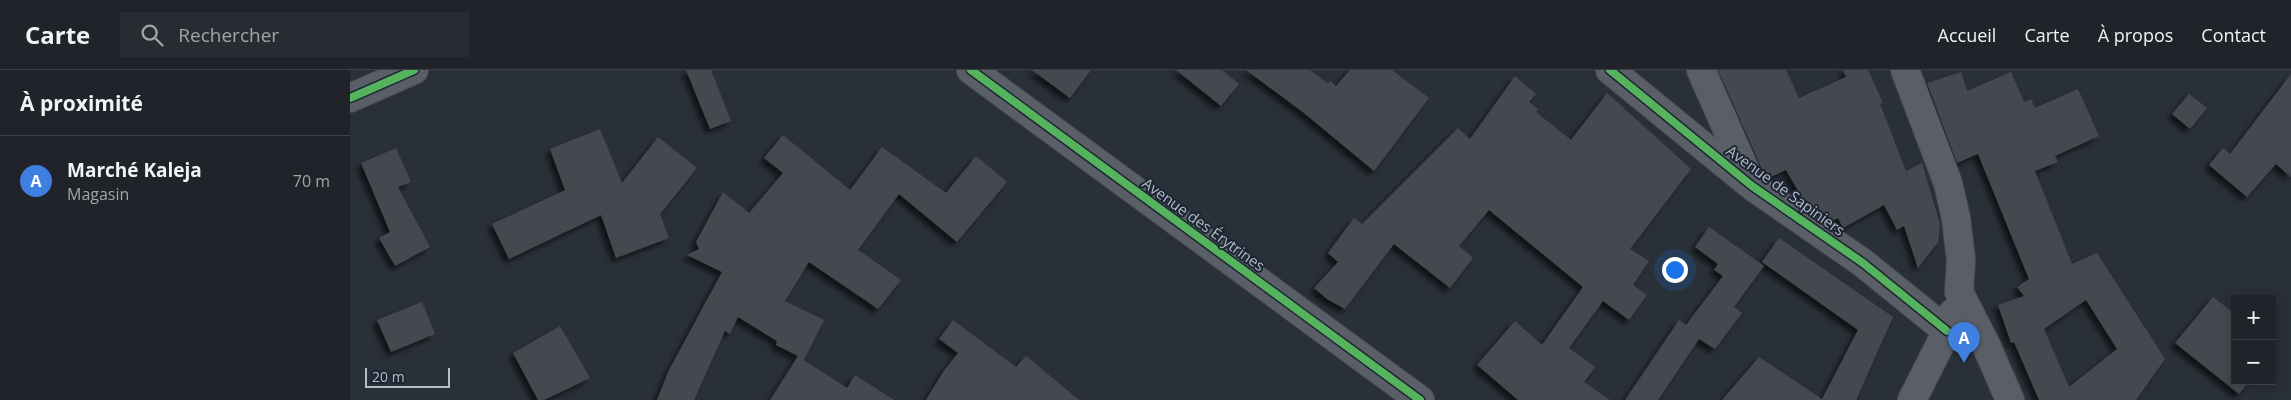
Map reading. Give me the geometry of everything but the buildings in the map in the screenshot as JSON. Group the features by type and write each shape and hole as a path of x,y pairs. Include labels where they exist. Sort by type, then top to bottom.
{"street":[{"path":"350,98 414,70"},
{"name":"Avenue des Érytrines","path":"971,70 1420,400"},
{"name":"Avenue de Sapiniers","path":"1610,70 1752,186 1863,264 1947,331"},
{"path":"1701,70 1752,186"},
{"path":"1904,70 1948,183 1961,260 1959,292 1947,331 1912,400"},
{"path":"1959,292 1986,345 2010,400"}],"cycle path":[{"path":"350,98 414,70"},
{"path":"971,70 1420,400"},
{"path":"1610,70 1752,186 1863,263 1947,331"}],"place":[{"name":"Marché Kaleja","path":"1964,363"}]}
